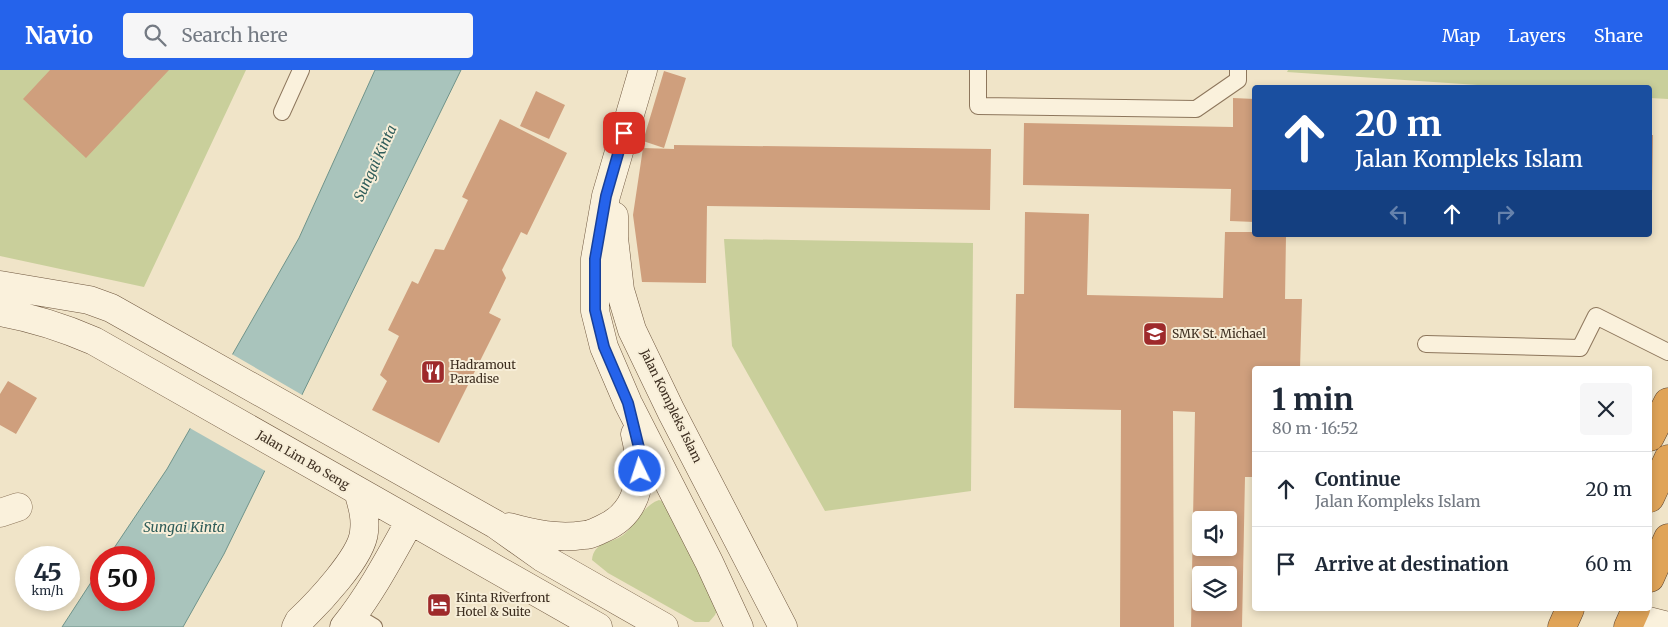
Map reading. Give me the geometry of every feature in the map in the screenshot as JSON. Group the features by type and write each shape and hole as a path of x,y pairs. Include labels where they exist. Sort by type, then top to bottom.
{"highway":[{"path":"1652,433 1668,402"},
{"path":"1652,494 1668,459"},
{"path":"1652,574 1668,538"},
{"path":"1562,627 1569,611"}],"main road":[{"name":"Jalan Kompleks Islam","path":"642,70 606,196 595,259 595,310 604,347 628,403 709,562 738,627"},
{"name":"Jalan Kompleks Islam","path":"613,170 615,247 620,290 632,330 777,625"},
{"path":"0,285 89,300 111,308 495,524 543,558 664,627"},
{"name":"Jalan Lim Bo Seng","path":"0,312 60,326 94,341 598,627"},
{"path":"495,524 538,535 587,535 608,526 625,514 636,494 640,471 639,448 628,403"},
{"path":"328,627 342,617 358,623 384,567 410,521 407,507 400,493 371,455"},
{"path":"296,627 299,621 333,586 359,548 364,535 365,518 353,488"},
{"path":"1631,615 1668,626"}],"lane":[{"path":"282,112 301,70"},
{"path":"978,70 978,106 1196,109 1238,80 1238,70"},
{"path":"1426,344 1580,348 1596,316 1668,352"}],"green space":[{"path":"0,70 246,70 144,287 0,256"},
{"path":"1288,70 1668,70 1668,99 1652,98 1652,85 1478,85 1287,72"},
{"path":"724,239 973,243 971,491 825,511 732,346"},
{"path":"659,500 667,503 718,608 709,622 695,622 608,573 592,560 596,549 623,535 648,506"}],"water":[{"name":"Sungai Kinta","path":"375,70 461,70 224,554 183,627 62,627 72,611 80,611 80,599 90,584 90,611 155,611 155,546 115,546 167,469 299,238"}],"pier":[{"path":"230,353 304,396 267,472 188,427"}],"building":[{"path":"50,70 169,70 86,158 23,99"},
{"path":"664,71 686,78 664,148 643,141"},
{"path":"536,91 565,105 549,139 520,126"},
{"path":"1233,98 1252,99 1252,222 1230,221 1231,189 1023,185 1024,123 1233,127"},
{"path":"500,119 567,153 527,235 521,232 502,270 506,278 489,313 501,319 439,443 372,410 387,381 380,375 399,336 388,330 412,281 418,284 435,249 444,250 468,200 462,197"},
{"path":"1652,135 1653,135 1652,194"},
{"path":"674,145 991,149 990,210 707,206 706,283 642,282 633,215 643,148 674,149"},
{"path":"1025,212 1089,214 1087,295 1223,298 1225,232 1252,232 1252,237 1286,237 1285,299 1302,299 1300,366 1252,366 1252,477 1245,477 1242,627 1191,627 1192,573 1192,611 1237,611 1237,566 1192,566 1192,556 1237,556 1237,511 1193,511 1195,412 1173,411 1174,627 1120,627 1121,410 1014,408 1016,294 1024,294"},
{"path":"8,381 37,398 16,434 0,425 0,394"}],"place":[{"name":"SMK St. Michael","path":"1155,334"},
{"name":"Hadramout Paradise","path":"433,372"},
{"name":"Kinta Riverfront Hotel & Suite","path":"439,605"}],"route":[{"path":"624,133 606,196 595,259 595,310 604,347 628,403 639,448 640,471"}]}
